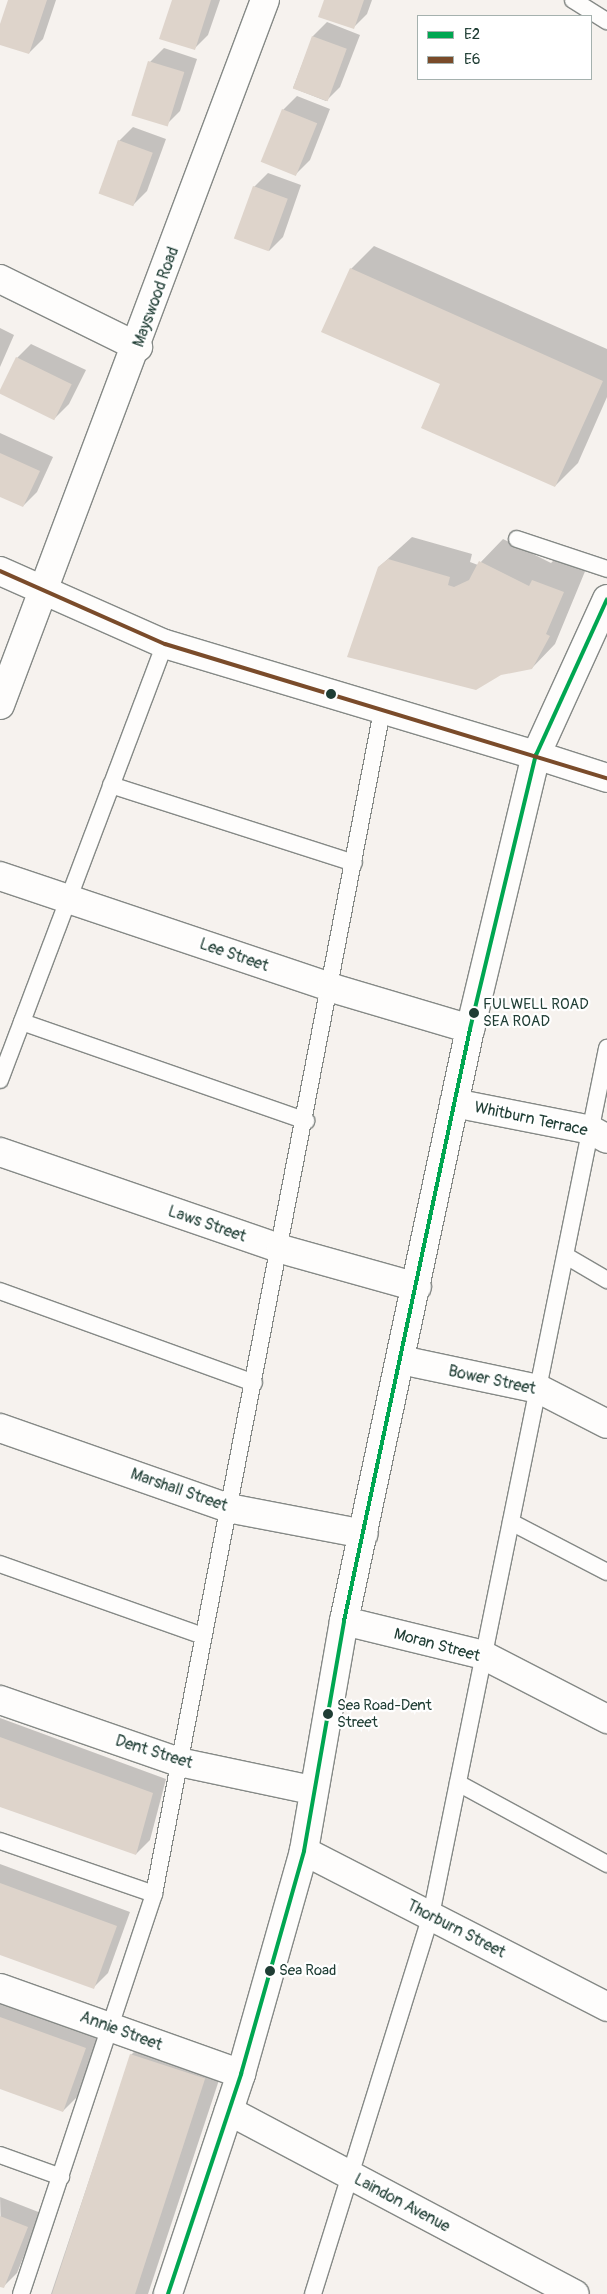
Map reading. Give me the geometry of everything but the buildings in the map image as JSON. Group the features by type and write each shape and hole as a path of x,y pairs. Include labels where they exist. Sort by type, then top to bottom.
{"street":[{"name":"Mayswood Road","path":"0,705 138,347 265,0"},
{"path":"0,279 138,347"},
{"path":"0,571 165,644 607,778"},
{"path":"168,2294 241,2074 304,1851 312,1790 344,1621 417,1287 470,1028 536,755 607,599"},
{"name":"Lee Street","path":"0,876 332,988 470,1028"},
{"name":"Whitburn Terrace","path":"454,1103 599,1134"},
{"name":"Laws Street","path":"0,1152 282,1249 417,1287"},
{"name":"Bower Street","path":"401,1360 539,1389 607,1424"},
{"name":"Marshall Street","path":"0,1428 228,1508 364,1534"},
{"name":"Moran Street","path":"344,1621 483,1655 607,1719"},
{"name":"Dent Street","path":"0,1700 179,1762 312,1790"},
{"name":"Thorburn Street","path":"304,1851 607,2007"},
{"name":"Annie Street","path":"0,1988 241,2074"},
{"name":"Laindon Avenue","path":"229,2111 575,2294"}],"lane":[{"path":"573,0 607,22"},
{"path":"517,540 607,569"},
{"path":"0,1080 165,644"},
{"path":"21,2294 154,1894 228,1508 282,1249 382,711"},
{"path":"111,786 354,863"},
{"path":"22,1022 306,1121"},
{"path":"313,2294 431,1915 566,1256 599,1134 607,1048"},
{"path":"566,1256 607,1280"},
{"path":"0,1292 254,1383"},
{"path":"511,1522 607,1572"},
{"path":"0,1564 203,1636"},
{"path":"458,1783 607,1864"},
{"path":"0,1841 154,1894"},
{"path":"0,2155 61,2177"}],"transit line":[{"name":"E6","path":"0,571 165,644 607,778"},
{"name":"E2","path":"168,2294 241,2074 304,1851 344,1621 470,1029 536,755 607,599"}],"place":[{"name":"FULWELL ROAD SEA ROAD","path":"474,1013"},
{"name":"Sea Road-Dent Street","path":"328,1714"},
{"name":"Sea Road","path":"270,1971"}]}
